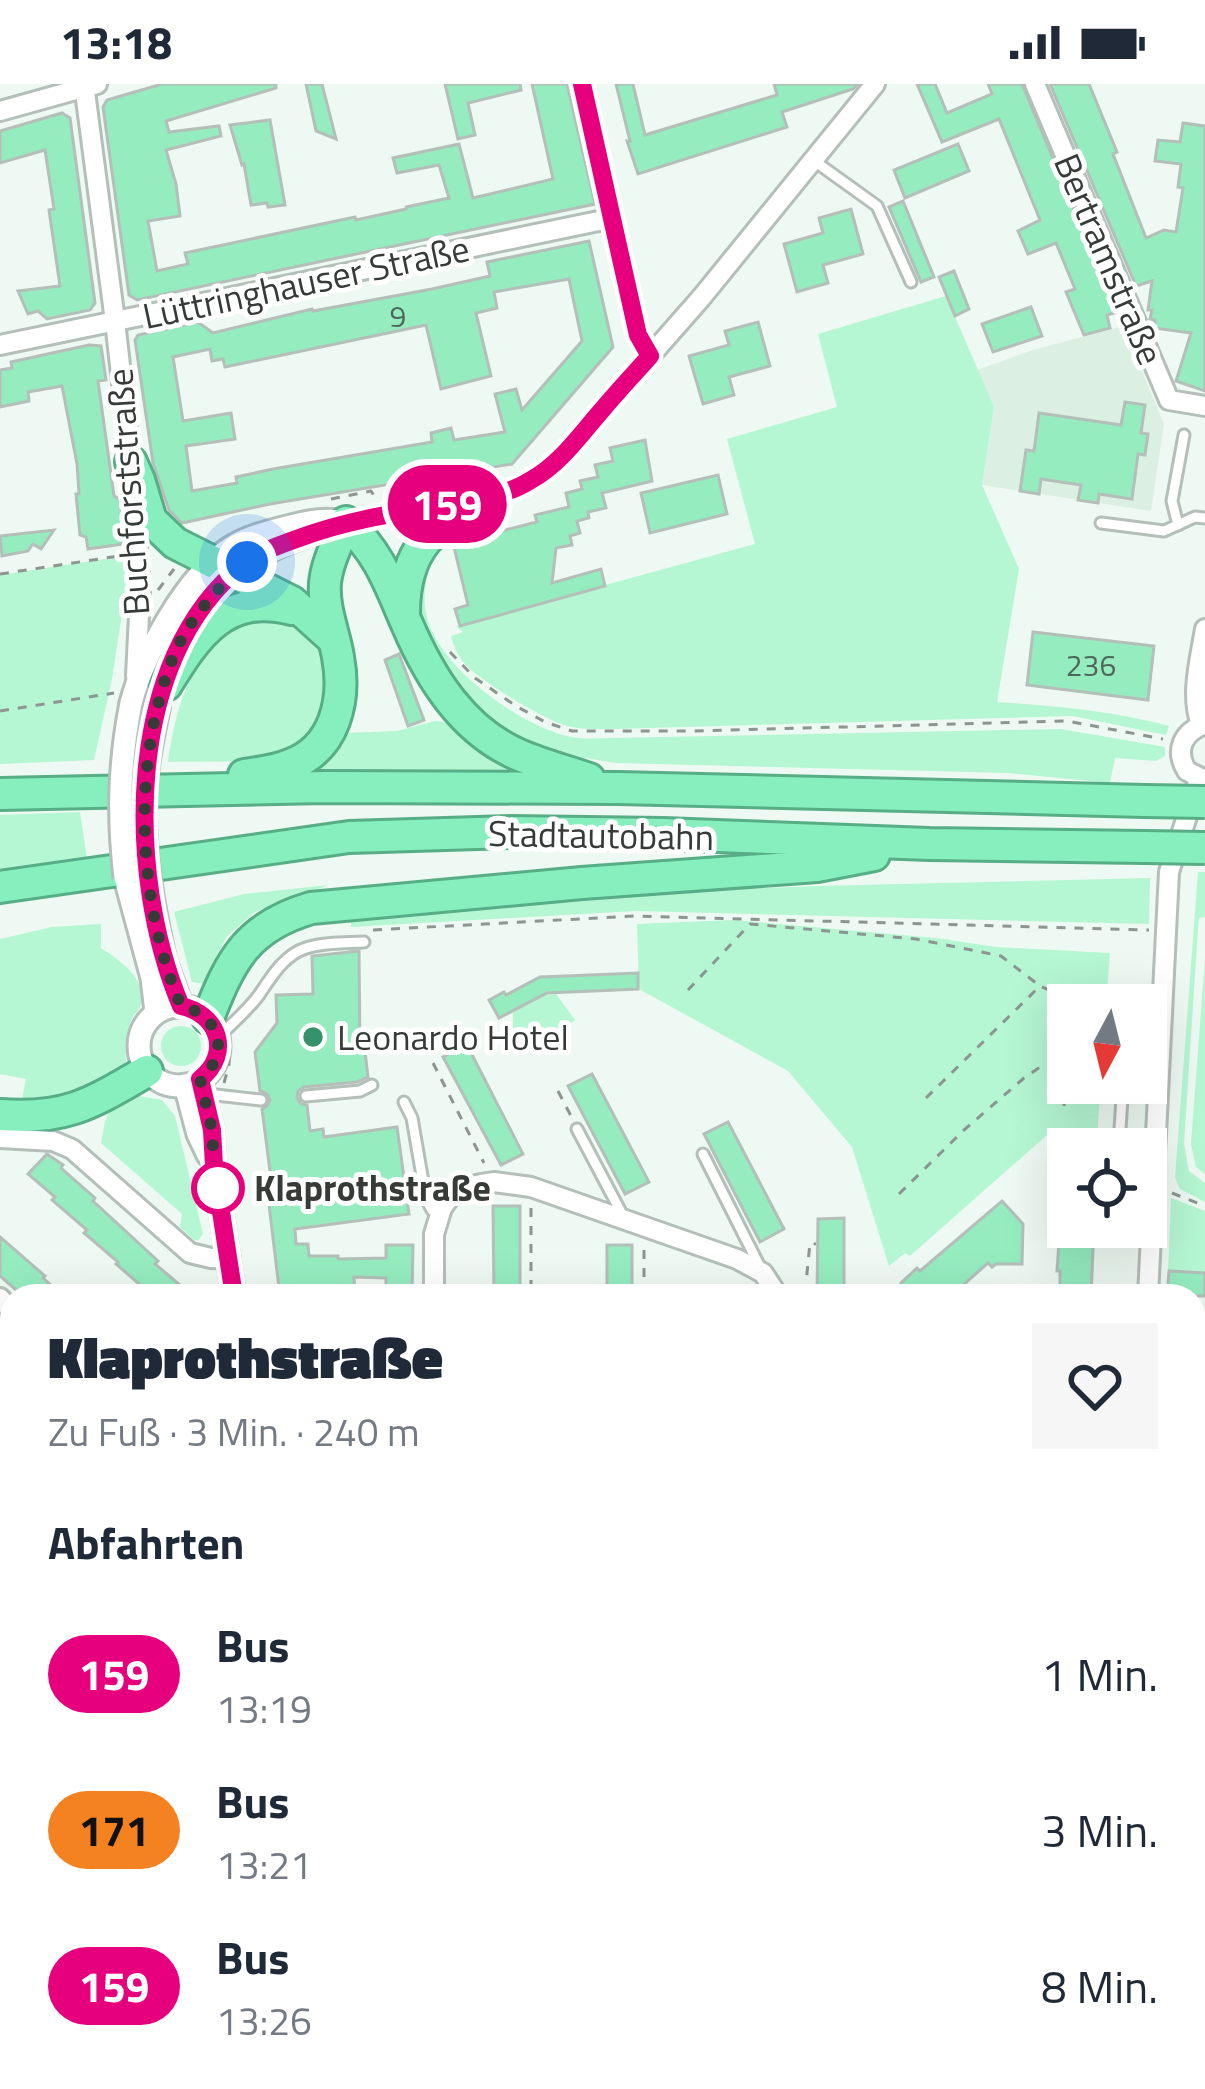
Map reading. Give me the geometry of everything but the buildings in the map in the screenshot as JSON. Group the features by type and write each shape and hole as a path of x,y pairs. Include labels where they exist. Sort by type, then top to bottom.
{"highway":[{"path":"130,462 151,520 175,543 304,612 333,639"},
{"path":"404,619 407,576 418,551 451,516 486,497"},
{"path":"169,789 277,769 315,752 325,741 342,691 325,584 328,563 346,522 375,554 435,680 458,711 516,754 618,788"},
{"path":"145,694 226,613 260,604 304,612"},
{"name":"Stadtautobahn","path":"0,794 618,788 1145,801 1203,787"},
{"name":"Stadtautobahn","path":"0,887 349,837 554,833 1205,848"},
{"path":"209,1022 233,959 246,943 286,916 311,908 817,866 928,844"},
{"path":"0,1115 57,1115 95,1102 140,1066"}],"street":[{"path":"582,84 638,335 650,356"},
{"path":"202,1089 164,1083 140,1066 139,1046 157,963 144,812 145,694 210,599 222,569 346,522 486,497 528,482 555,464 875,84"},
{"name":"Bertramstraße","path":"1035,84 1169,400 1205,406"},
{"path":"0,111 88,85"},
{"name":"Buchforststraße","path":"88,85 130,462 145,694"},
{"name":"Lüttringhauser Straße","path":"0,345 613,218"},
{"path":"1157,984 1169,872 1203,787 1182,763 1182,743 1191,730 1203,725 1197,714 1196,684 1205,629"},
{"path":"157,963 209,1022 215,1063 202,1089 233,1284"},
{"path":"148,1013 168,1007 209,1022"},
{"path":"0,1138 53,1142 72,1149 190,1252 230,1259"},
{"path":"434,1284 434,1234 440,1213 463,1189 494,1182 531,1187 737,1259 763,1273 770,1284"},
{"path":"1149,1284 1150,1248"}],"lane":[{"path":"813,160 877,206 911,282"},
{"path":"1178,525 1172,501 1184,435"},
{"path":"1101,523 1164,531 1205,518"},
{"path":"209,1022 257,997 279,966 302,949 366,936"},
{"path":"306,1096 360,1091 372,1085"},
{"path":"202,1089 261,1100"},
{"path":"404,1102 412,1118 426,1198 432,1210 440,1213"},
{"path":"578,1129 635,1224"},
{"path":"703,1154 763,1273"}],"path":[{"path":"0,574 138,553"},
{"path":"448,650 475,678 516,706 572,731 1067,721 1182,743"},
{"path":"0,711 104,693 145,694"},
{"path":"366,936 634,916 1164,931"},
{"path":"688,991 750,924 916,939 1001,956 1047,989"},
{"path":"926,1098 1040,986"},
{"path":"140,1066 132,1036 148,1013"},
{"path":"202,1089 230,1065 209,1022"},
{"path":"433,1063 494,1182"},
{"path":"899,1195 964,1130 1024,1078 1047,1065"},
{"path":"559,1091 578,1129"},
{"path":"531,1187 531,1284"},
{"path":"1167,1192 1205,1206"},
{"path":"635,1224 642,1284"},
{"path":"806,1284 810,1244 816,1244"}],"shaded area":[{"path":"1123,326 1164,424 1151,511 982,485 994,407 977,370"}],"green space":[{"path":"946,296 994,407 982,485 1019,569 997,702 1126,716 1169,726 1166,735 1073,716 578,728 516,701 462,661 451,636 463,632 456,626 755,544 727,439 837,407 818,334"},
{"path":"131,555 94,760 0,764 0,575"},
{"path":"431,557 426,613 449,658 506,707 567,736 1061,729 1165,747 1165,756 1156,761 1115,758 1110,783 1009,773 616,763 542,751 504,734 460,697 427,645 414,597"},
{"path":"249,614 286,618 317,642 328,679 321,717 311,733 282,753 251,760 168,762 190,679 215,644 251,624"},
{"path":"435,721 451,723 529,772 528,776 294,773 336,746 345,733 397,731"},
{"path":"80,812 87,859 0,872 0,815"},
{"path":"1198,872 1205,872 1205,917 1199,918 1184,1144 1189,1171 1205,1183 1205,1202 1180,1189 1175,1177"},
{"path":"1150,878 1149,924 636,911 351,927 351,914 598,895"},
{"path":"329,885 255,912 227,936 207,974 207,984 192,982 174,912 244,894"},
{"path":"734,920 996,947 1110,953 1108,984 1047,984 1047,1104 1099,1104 1098,1128 1047,1128 1047,1135 910,1256 905,1253 889,1266 852,1147 788,1071 639,989 637,924"},
{"path":"101,924 101,948 131,972 141,988 140,1007 127,1032 126,1062 80,1098 21,1104 26,1079 0,1074 0,939 52,927"},
{"path":"1205,958 1205,1174 1196,1167 1191,1144"},
{"path":"556,994 575,1020 526,1053 513,1041 513,1012"},
{"path":"181,1026 195,1032 201,1046 195,1060 181,1066 167,1060 161,1046 167,1032"},
{"path":"139,1096 162,1100 175,1116 203,1234 198,1240 180,1227 182,1214 101,1143 111,1108"},
{"path":"1171,1198 1205,1211 1205,1273 1168,1271"}],"bus line":[{"name":"159","path":"233,1284 212,1130 200,1079 215,1063 218,1037 205,1015 181,1006 165,961 149,877 144,812 159,704 186,633 221,585 247,562 346,522 506,493 528,482 555,464 650,356 638,335 582,84"}],"place":[{"name":"Leonardo Hotel","path":"313,1037"},
{"name":"Klaprothstraße","path":"218,1188"}],"route":[{"path":"218,1188 200,1079 215,1063 218,1037 205,1015 181,1006 173,987 156,920 144,812 159,704 175,654 210,599 247,562"}]}
